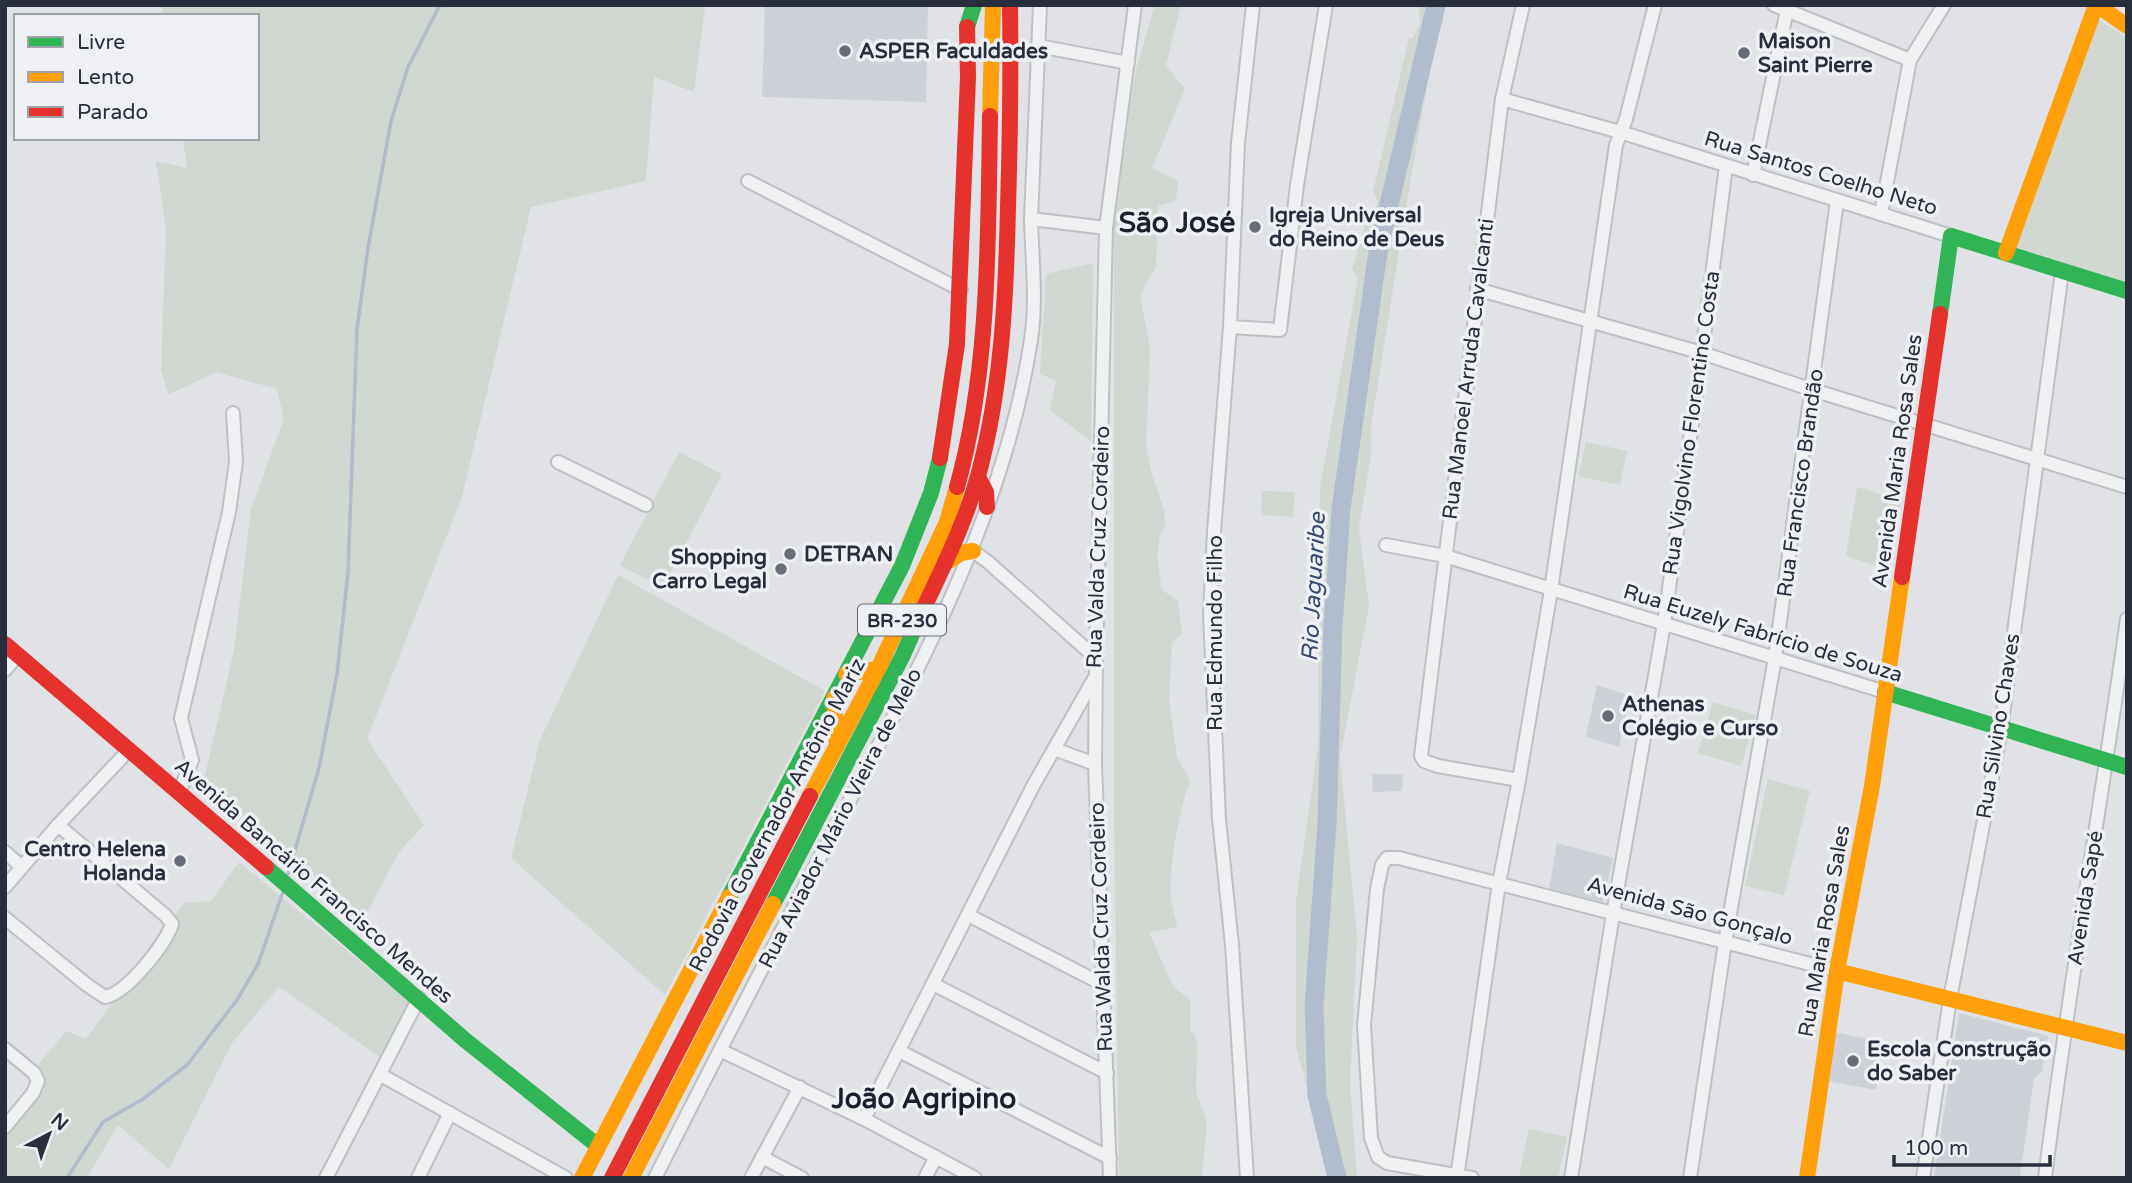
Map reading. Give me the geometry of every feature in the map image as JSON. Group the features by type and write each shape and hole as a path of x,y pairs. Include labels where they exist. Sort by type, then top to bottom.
{"main road":[{"path":"582,1178 902,566 935,481 952,389 961,290 967,27 974,5"},
{"name":"Rodovia Governador Antônio Mariz","path":"612,1178 878,669 947,522 961,473 973,408 986,301 993,5"},
{"name":"Rodovia Governador Antônio Mariz","path":"631,1178 902,657 947,562 978,477 990,427 1006,305 1011,89 1010,5"},
{"path":"2006,253 2096,5 2127,26"},
{"name":"Rua Santos Coelho Neto","path":"1951,236 2127,291"},
{"name":"Avenida Maria Rosa Sales","path":"1885,692 1951,236"},
{"path":"978,477 986,492 987,507"},
{"path":"947,562 961,552 973,551"},
{"name":"Avenida Bancário Francisco Mendes","path":"5,644 465,1040 598,1146"},
{"path":"846,674 878,669"},
{"name":"Rua Euzely Fabrício de Souza","path":"1885,692 2127,767"},
{"name":"Rua Maria Rosa Sales","path":"1807,1178 1837,971 1871,786 1885,692"},
{"path":"834,698 837,745"},
{"name":"Avenida São Gonçalo","path":"1837,971 2127,1043"}],"street":[{"name":"Rua Aviador Mário Vieira de Melo","path":"655,1178 885,735 973,551 1013,428 1032,338 1035,287 1031,219 1040,5"},
{"name":"Rua Valda Cruz Cordeiro","path":"864,1119 1054,749 1096,676 1106,228 1135,5"},
{"name":"Rua Edmundo Filho","path":"1247,1178 1232,945 1219,819 1210,614 1230,327 1238,143 1253,5"},
{"path":"1230,327 1280,330 1297,185 1326,5"},
{"name":"Rua Manoel Arruda Cavalcanti","path":"1519,780 1428,763 1421,756 1502,99 1523,5"},
{"path":"1472,1178 1457,1176 1499,883 1550,590 1620,132 1626,119 1655,5"},
{"path":"1881,214 1910,60 1944,5"},
{"path":"1753,175 1784,7 1910,60"},
{"path":"1039,46 1128,63"},
{"name":"Rua Santos Coelho Neto","path":"1502,99 1620,132 1951,236"},
{"name":"Rua Vigolvino Florentino Costa","path":"1571,1178 1613,914 1664,624 1726,166"},
{"path":"748,181 961,290"},
{"name":"Rua Francisco Brandão","path":"1690,1178 1725,942 1775,658 1837,201"},
{"path":"1031,219 1106,228"},
{"name":"Rua Silvino Chaves","path":"1923,1178 1950,999 2001,730 2062,272"},
{"path":"1477,289 1702,353 2127,487"},
{"path":"179,793 192,760 181,718 231,499 236,462 233,413"},
{"path":"558,462 646,505"},
{"name":"Rua Euzely Fabrício de Souza","path":"1386,545 1446,556 1885,692"},
{"path":"973,551 1096,658"},
{"name":"Avenida Sapé","path":"2045,1178 2064,1028 2127,619"},
{"path":"5,670 18,655"},
{"name":"Rua Walda Cruz Cordeiro","path":"1096,676 1095,764 1110,1178"},
{"path":"1054,749 1095,764"},
{"path":"5,887 58,825 129,750"},
{"path":"5,918 105,997 130,982 152,956 172,924 150,901 58,825"},
{"path":"5,852 22,867"},
{"name":"Avenida São Gonçalo","path":"1457,1176 1387,1163 1378,1157 1371,1138 1364,1025 1380,870 1387,858 1406,860 1499,883 1837,971"},
{"path":"968,915 1102,984"},
{"path":"933,984 1107,1073"},
{"path":"326,1178 419,998"},
{"path":"5,1049 34,1073 38,1081 33,1093 5,1127"},
{"path":"720,1049 864,1119 975,1178"},
{"path":"899,1051 1110,1158"},
{"path":"380,1075 566,1178"},
{"path":"751,1178 800,1087"},
{"path":"418,1178 450,1113"},
{"path":"762,1157 802,1178"},
{"path":"925,1178 936,1157"}],"shaded area":[{"path":"162,5 710,5 705,7 694,92 654,77 646,181 531,207 462,497 367,739 424,825 399,852 363,920 204,780 234,650 251,509 284,419 277,389 216,372 168,395 161,369 166,229 156,161 187,168 183,140 259,140 259,14 163,14"},
{"name":"ASPER Faculdades","path":"765,5 928,5 926,102 762,97"},
{"path":"1155,5 1181,5 1166,65 1185,89 1152,168 1178,181 1176,201 1158,206 1156,267 1140,295 1150,349 1146,446 1164,510 1165,527 1160,533 1157,557 1162,590 1178,601 1182,634 1172,643 1169,700 1177,757 1190,781 1178,824 1171,871 1171,900 1177,927 1149,932 1173,986 1191,1001 1190,1030 1196,1037 1197,1045 1196,1092 1207,1121 1202,1178 1119,1178 1114,817 1114,222 1135,73"},
{"path":"1419,5 1441,5 1438,12 1444,19 1442,25 1438,25 1436,35 1371,427 1371,455 1359,528 1369,606 1340,757 1357,937 1350,1082 1357,1178 1327,1178 1329,1168 1296,1047 1296,901 1318,746 1320,487 1358,278 1352,269 1365,224 1374,213 1378,201 1373,192 1409,38 1413,38 1420,23"},
{"path":"2098,19 2127,38 2127,288 2006,252"},
{"path":"1093,263 1091,441 1050,410 1056,381 1040,374 1046,274"},
{"path":"1586,442 1627,451 1620,485 1578,476"},
{"path":"679,452 722,474 663,588 620,565"},
{"path":"1857,487 1901,500 1890,570 1846,556"},
{"path":"1262,491 1295,492 1293,517 1261,515"},
{"path":"618,575 825,691 665,995 511,858 540,740"},
{"name":"Athenas Colégio e Curso","path":"1597,685 1630,696 1619,747 1586,737"},
{"path":"1713,702 1756,715 1741,766 1698,753"},
{"path":"1372,774 1403,774 1402,791 1373,792"},
{"path":"1768,779 1810,791 1784,895 1745,886"},
{"path":"1557,843 1613,858 1603,902 1549,889"},
{"path":"239,862 411,1003 380,1057 279,987 232,1043 169,1169 118,1125 87,1178 5,1178 5,1137 44,1089 39,1064 66,1031 86,1039 184,903 211,901"},
{"path":"1959,1013 2048,1036 2042,1072 2034,1078 2020,1178 1934,1178"},
{"name":"Escola Construção do Saber","path":"1833,1032 1883,1042 1876,1090 1822,1080"},
{"path":"1529,1129 1567,1137 1558,1178 1519,1176"}],"waterway":[{"path":"288,874 319,768 337,674 348,572 357,329 368,248 391,121 408,67 440,5"},
{"name":"Rio Jaguaribe","path":"1337,1178 1317,1095 1314,1006 1327,824 1333,627 1341,509 1378,252 1436,5"},
{"path":"67,1178 103,1122 143,1099 187,1065 237,1000 258,964 284,889"}],"traffic: fast":[{"path":"967,27 974,5"},
{"path":"1940,314 1951,236 2127,291"},
{"path":"729,897 902,566 931,493 940,458"},
{"path":"773,904 902,657 921,614"},
{"path":"1885,692 2127,767"},
{"path":"266,867 465,1040 598,1146"}],"traffic: slow":[{"path":"990,116 993,5"},
{"path":"2006,253 2096,5"},
{"path":"2097,5 2127,26"},
{"path":"810,796 878,669 947,522 957,487"},
{"path":"947,562 961,553 973,551"},
{"path":"1807,1178 1837,971 1872,786 1902,577"},
{"path":"846,674 878,669"},
{"path":"834,698 837,745"},
{"path":"582,1178 729,897"},
{"path":"631,1178 773,904"},
{"path":"1837,971 2127,1043"}],"traffic: jam":[{"path":"921,614 953,546 973,494 993,410 998,376 1007,241 1010,5"},
{"path":"940,458 957,344 968,77 967,27"},
{"path":"957,487 976,397 981,350 987,255 990,116"},
{"path":"1902,577 1940,314"},
{"path":"978,477 986,492 987,507"},
{"path":"5,644 266,867"},
{"path":"612,1178 810,796"}],"place":[{"name":"ASPER Faculdades","path":"845,51"},
{"name":"Maison Saint Pierre","path":"1744,53"},
{"name":"Igreja Universal do Reino de Deus","path":"1255,227"},
{"name":"DETRAN","path":"790,554"},
{"name":"Shopping Carro Legal","path":"781,569"},
{"name":"Athenas Colégio e Curso","path":"1608,716"},
{"name":"Centro Helena Holanda","path":"180,861"},
{"name":"Escola Construção do Saber","path":"1853,1061"}],"district":[{"name":"São José","path":"1177,222"},
{"name":"João Agripino","path":"924,1098"}]}
